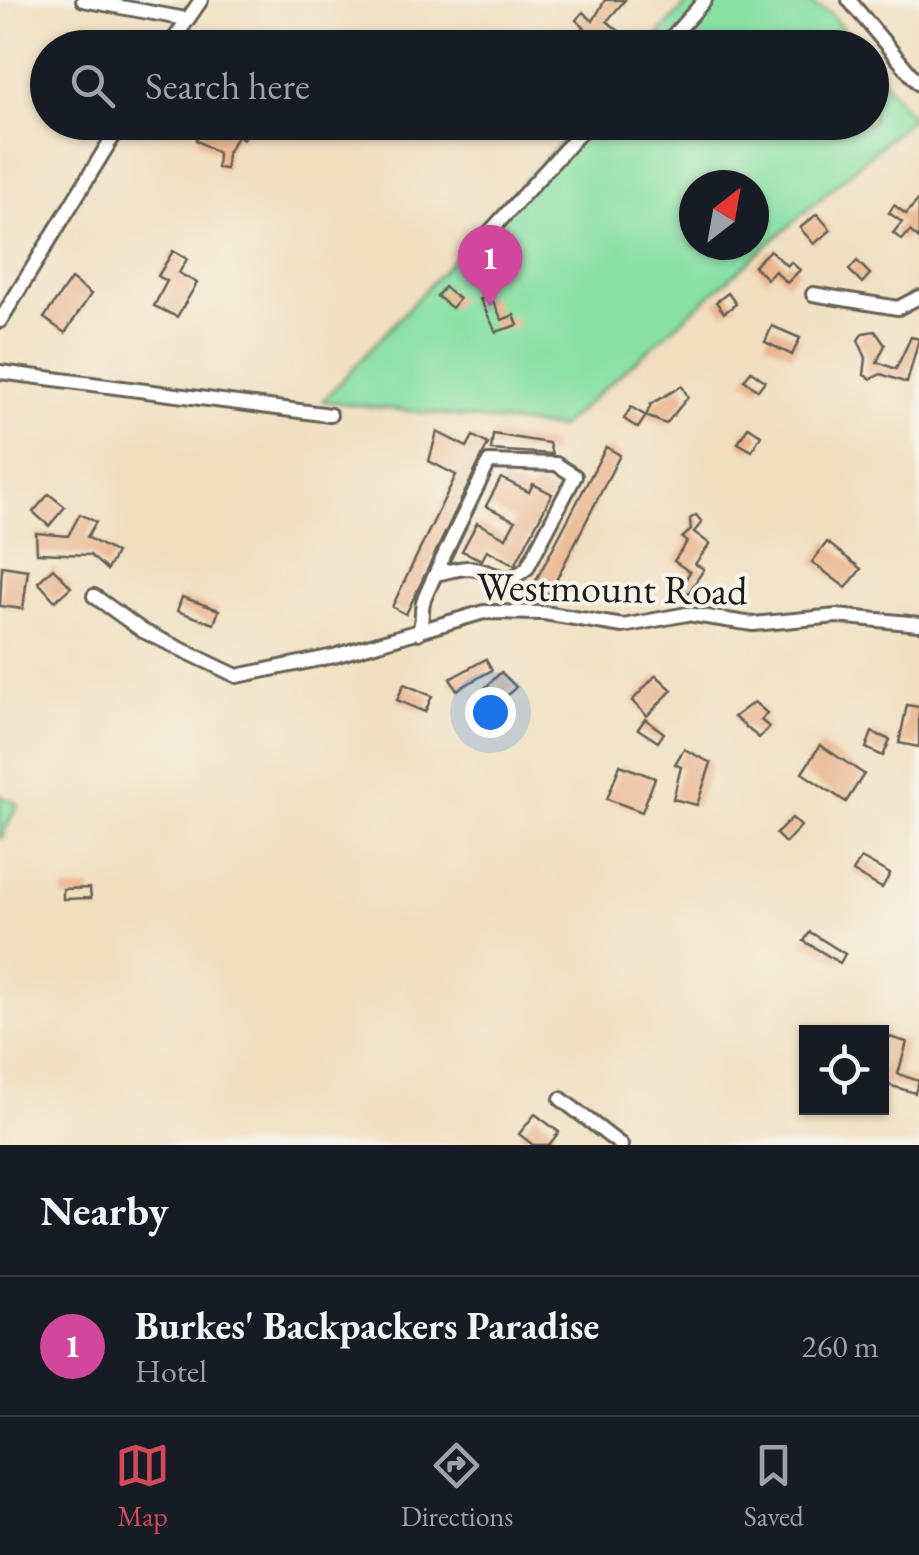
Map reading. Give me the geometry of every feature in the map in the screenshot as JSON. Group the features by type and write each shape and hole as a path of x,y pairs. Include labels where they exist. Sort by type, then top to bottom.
{"street":[{"path":"83,0 186,19"},
{"path":"179,30 201,0"},
{"path":"678,30 705,0"},
{"path":"849,0 874,30"},
{"path":"889,48 919,84"},
{"path":"0,321 111,140"},
{"path":"466,258 574,140"},
{"path":"813,294 886,308 908,306 919,297"},
{"path":"0,372 330,415"},
{"path":"418,633 425,619 422,603 490,462 556,464 575,476 528,568 517,578 504,581 470,568 436,574"},
{"name":"Westmount Road","path":"94,596 142,630 237,676 418,633 467,615 500,612 544,614 611,626 687,614 753,624 838,616 919,624"},
{"path":"561,1098 620,1145"}],"green space":[{"path":"690,0 802,0 830,13 844,30 662,30"},
{"path":"889,88 912,118 889,138"},
{"path":"562,140 887,140 769,244 769,170 679,170 679,260 750,260 559,428 323,401"},
{"path":"0,795 18,804 0,840"}],"building":[{"path":"605,0 625,0 607,21 618,30 587,30 576,20 583,12 593,21"},
{"path":"196,140 235,140 227,153 226,169 217,168 218,153"},
{"path":"919,199 919,239 910,231 902,240 893,233 902,222 889,213 894,205 906,214"},
{"path":"817,214 831,230 814,244 800,228"},
{"path":"173,251 187,259 179,273 197,283 177,317 154,306 167,281 158,276"},
{"path":"769,251 787,266 791,262 800,270 787,283 775,271 767,279 754,266 760,260 769,260"},
{"path":"857,261 870,274 862,283 849,270"},
{"path":"71,279 91,294 65,333 44,318"},
{"path":"444,287 459,299 452,308 437,296"},
{"path":"728,293 736,304 724,313 716,302"},
{"path":"490,295 502,320 514,315 518,325 496,332 480,299"},
{"path":"772,326 800,338 792,355 765,342"},
{"path":"875,331 885,345 877,362 896,369 911,337 919,339 907,383 881,374 871,379 864,375 866,358 858,340 863,333"},
{"path":"751,371 765,381 758,390 744,380"},
{"path":"682,386 688,397 666,424 646,416 651,404"},
{"path":"631,407 646,416 638,428 624,419"},
{"path":"748,427 761,435 752,451 738,443"},
{"path":"437,432 467,447 473,436 488,444 406,614 392,607 456,475 429,461"},
{"path":"493,434 549,443 552,454 491,450"},
{"path":"606,447 620,455 549,594 533,586"},
{"path":"501,478 529,492 533,484 552,494 515,565 487,550 482,560 462,551 477,523 506,538 515,521 486,506"},
{"path":"49,494 65,507 49,526 33,512"},
{"path":"80,514 96,522 87,537 116,553 107,570 90,555 37,553 36,533 68,536"},
{"path":"696,515 702,522 694,532 710,544 695,564 704,569 688,594 680,588 690,572 674,561 687,542 682,538 691,530 690,519"},
{"path":"827,542 861,569 846,588 812,562"},
{"path":"2,566 28,570 23,609 0,606"},
{"path":"53,568 71,587 55,601 38,582"},
{"path":"182,597 219,610 214,624 177,611"},
{"path":"486,659 492,670 457,690 450,679"},
{"path":"501,672 516,687 491,712 476,697"},
{"path":"656,675 672,690 647,716 632,701"},
{"path":"404,684 432,696 425,712 397,700"},
{"path":"754,702 767,713 761,720 769,727 759,738 734,717"},
{"path":"907,705 919,707 919,747 899,743"},
{"path":"645,719 664,733 658,742 638,729"},
{"path":"872,732 890,740 883,756 866,748"},
{"path":"820,745 864,774 846,802 802,773"},
{"path":"684,749 711,763 697,805 673,799 681,767 675,764"},
{"path":"620,765 655,778 642,812 607,799"},
{"path":"792,818 801,826 785,843 776,834"},
{"path":"861,858 890,874 882,888 853,872"},
{"path":"90,888 91,898 63,899 63,889"},
{"path":"810,932 845,954 840,963 804,941"},
{"path":"889,1037 907,1042 898,1074 919,1081 915,1093 889,1085"},
{"path":"535,1114 559,1132 549,1145 533,1145 519,1134"}],"place":[{"name":"Burkes' Backpackers Paradise","path":"490,307"}]}
